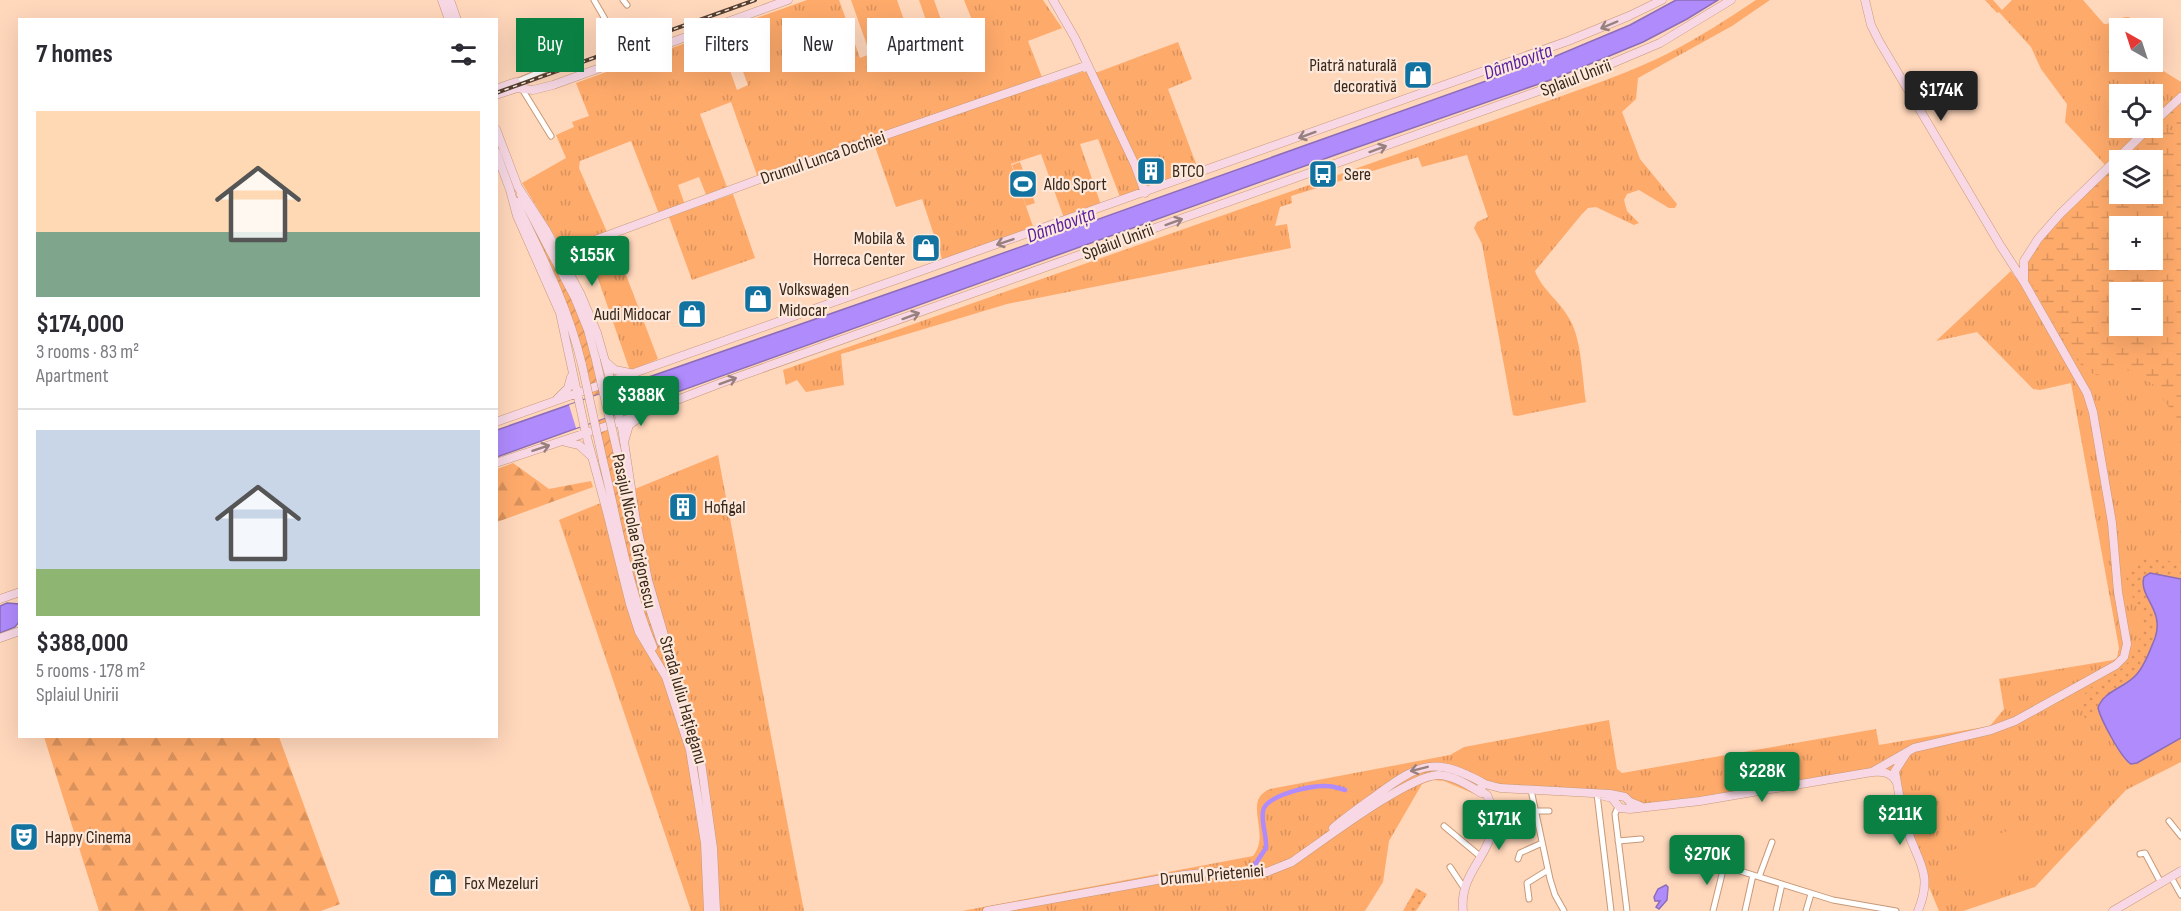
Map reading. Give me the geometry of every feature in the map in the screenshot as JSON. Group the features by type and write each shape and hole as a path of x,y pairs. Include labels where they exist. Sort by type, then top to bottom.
{"main road":[{"path":"442,0 448,18"},
{"path":"450,0 456,18"},
{"path":"498,94 522,88 533,90 553,85 766,4 788,0"},
{"path":"1053,0 1088,65 1135,165 1145,193"},
{"name":"Splaiul Unirii","path":"498,421 1568,41 1662,0"},
{"name":"Splaiul Unirii","path":"498,462 620,422 1581,76 1660,43 1731,0"},
{"path":"1487,790 1500,788 1599,794 1621,803 1650,807 1713,799 1890,769 1910,750 2015,722 2112,667 2122,660 2127,651 2118,592 2112,523 2091,404 2079,376 2033,300 2024,282 2018,261 2002,249 1879,41 1871,25 1865,0"},
{"name":"Drumul Lunca Dochiei","path":"560,253 804,164 1088,65"},
{"path":"498,88 516,82 522,88"},
{"path":"2163,114 2181,97"},
{"path":"498,136 514,189"},
{"path":"2018,261 2060,214 2139,138"},
{"path":"498,156 514,189 532,207 560,253 588,310 600,360 615,370 634,373"},
{"name":"Pasajul Nicolae Grigorescu","path":"514,189 575,298 600,360 641,582 670,676"},
{"name":"Pasajul Nicolae Grigorescu","path":"514,189 569,316 636,601 670,676"},
{"name":"Strada Iuliu Hațieganu","path":"514,189 517,216 557,305 586,434 634,618 643,638 670,676 693,728 704,776 714,858 716,911"},
{"name":"Strada Iuliu Hațieganu","path":"600,360 611,382 625,445 645,570 695,771 706,850 708,911"},
{"path":"553,402 569,386 572,367"},
{"path":"625,445 629,425 653,409"},
{"path":"562,441 579,445 592,457"},
{"path":"0,599 18,593"},
{"path":"0,638 18,632"},
{"path":"1315,846 1339,824 1411,771 1429,767 1445,767 1475,778 1487,790 1494,813 1494,827 1491,839 1464,888 1463,911"},
{"path":"1890,769 1897,783 1907,829 1925,878 1925,892 1918,911"},
{"name":"Drumul Prieteniei","path":"987,911 1184,875 1215,872 1267,872 1287,864 1397,792 1425,777 1438,775 1449,777 1487,790"},
{"path":"2116,910 2181,871"}],"street":[{"path":"594,0 604,18"},
{"path":"516,82 540,72"},
{"path":"522,88 551,136"},
{"path":"1531,790 1548,870 1555,895 1564,911"},
{"path":"1599,794 1611,911"},
{"path":"1621,803 1615,814 1627,911"},
{"path":"1535,811 1549,811"},
{"path":"2169,821 2181,836"},
{"path":"1444,826 1481,857"},
{"path":"1618,841 1641,839"},
{"path":"1745,911 1756,876 1772,842"},
{"path":"1518,859 1520,853 1542,843"},
{"path":"2140,854 2145,853 2161,883"},
{"path":"1706,858 1811,894 1849,904 1896,911"},
{"path":"1713,911 1724,866"},
{"path":"1450,867 1464,888"},
{"path":"1529,899 1527,883 1548,870"},
{"path":"2171,877 2181,895"},
{"path":"1776,911 1782,885"},
{"path":"1806,911 1811,894"},
{"path":"1848,911 1849,904"}],"green space":[{"path":"807,0 839,0 846,18 782,18 782,72 855,72 855,44 860,58 867,55 867,72 985,72 985,18 971,18 964,0 1043,0 1062,28 1028,41 1045,85 1082,72 1098,72 1178,42 1192,79 1168,89 1198,169 1120,197 1098,139 1080,144 1101,205 1064,218 1041,154 1011,164 1034,229 943,262 922,199 896,207 872,138 758,178 731,102 700,114 728,190 707,197 699,177 678,185 685,205 659,214 631,141 580,161 579,168 607,232 562,248 522,183 566,158 556,135 574,127 572,122 589,116 576,83 606,72 672,72 672,48 684,44 684,72 730,72 737,90 748,85 743,72 770,72 770,18 756,18"},
{"path":"851,0 897,0 903,18 867,18 867,45"},
{"path":"919,0 934,0 940,18 925,18"},
{"path":"1756,0 1770,0 1732,26 1638,78 1636,99 1622,112 1640,159 1677,204 1675,208 1669,208 1639,190 1627,194 1624,200 1627,211 1639,223 1634,225 1596,207 1588,208 1535,271 1574,329 1586,402 1513,415 1482,244 1474,228 1477,222 1488,217 1467,155 1422,167 1418,157 1291,196 1292,203 1280,207 1275,226 1287,224 1291,248 1007,304 841,354 844,385 806,392 797,380 786,385 783,370 1616,76 1680,47"},
{"path":"1985,0 1993,0 2002,10 2012,0 2083,0 2104,24 2109,23 2109,72 2163,71 2181,82 2181,93 2163,111 2163,84 2109,84 2109,138 2135,138 2122,150 2109,150 2109,163 2106,166 2065,122 2067,104 2041,69 2031,47 1999,12 1997,13"},
{"path":"2181,101 2181,762 2126,790 2035,887 1963,911 1939,911 1909,828 1900,785 1884,773 1655,803 1634,803 1625,795 1499,786 1491,781 1485,782 1481,777 1475,781 1482,797 1444,781 1433,780 1422,784 1389,841 1383,882 1365,911 962,911 1253,856 1260,838 1258,801 1262,794 1270,789 1450,755 1464,747 1609,720 1617,769 1622,773 1876,729 1879,745 1990,726 2004,709 1999,679 2117,658 2119,648 2071,383 2040,390 2033,389 1977,332 1936,341 2011,271 2015,277 2026,268 2058,220 2109,172 2109,204 2163,204 2163,150 2131,150 2143,138 2163,138 2163,119"},
{"path":"2181,101 2181,129 2169,117 2169,113"},
{"path":"2163,123 2181,140 2181,425 2154,385 2134,371 2122,368 2100,376 2091,373 2080,364 2039,299 2027,272 2026,263 2039,241 2109,171 2109,204 2163,204 2163,150 2131,150 2144,138 2163,138"},
{"name":"Aldo Sport","path":"1020,162 1035,203 1026,206 1012,165"},
{"path":"733,194 755,258 692,280 669,217"},
{"path":"519,199 575,305 586,336 612,443 636,572 675,684 699,766 711,859 714,911 711,911 703,813 696,766 677,700 642,610 631,573 583,362"},
{"path":"612,238 658,359 630,371 587,247"},
{"path":"718,455 804,911 691,911 559,520"},
{"path":"513,463 549,489 591,481 593,487 498,522 498,469"},
{"path":"2147,557 2181,563 2181,579 2159,575 2144,577 2144,588 2158,620 2153,643 2132,679 2106,696 2099,704 2100,713 2086,721 2082,709 2086,693 2091,687 2126,664 2138,643 2143,628 2141,616 2126,578 2128,570 2134,563"},
{"path":"44,738 279,738 340,904 321,911 99,911"},
{"path":"2022,826 2036,865 1961,892 1947,852"},
{"path":"1416,888 1427,894 1416,911 1403,911"}],"shaded area":[{"path":"1676,0 1718,0 1643,42 1556,78 1338,154 498,457 498,430 933,278 1556,56 1630,25"},
{"path":"2150,573 2181,579 2181,738 2137,763 2131,764 2112,738 2098,708 2104,698 2139,671 2155,638 2157,619 2143,584 2144,577"},
{"path":"7,603 18,604 18,623 15,627 0,633 0,606"},
{"path":"1666,885 1668,887 1667,900 1659,909 1656,907 1660,901 1655,901 1654,897 1658,889"}],"pier":[{"path":"621,387 627,410 576,428 569,405"}],"waterway":[{"path":"1254,866 1266,848 1263,825 1263,811 1266,805 1290,792 1311,787 1329,786 1345,790"}],"railway":[{"path":"498,92 755,0"}],"place":[{"name":"Piatră naturală decorativă","path":"1418,75"},
{"name":"BTCO","path":"1151,171"},
{"name":"Sere","path":"1323,174"},
{"name":"Aldo Sport","path":"1023,184"},
{"name":"Mobila & Horreca Center","path":"926,248"},
{"name":"Volkswagen Midocar","path":"758,299"},
{"name":"Audi Midocar","path":"692,314"},
{"name":"Hofigal","path":"683,507"},
{"name":"Happy Cinema","path":"24,837"},
{"name":"Fox Mezeluri","path":"443,883"}],"water label":[{"name":"Dâmbovița","path":"1518,62"},
{"name":"Dâmbovița","path":"1061,225"}]}
